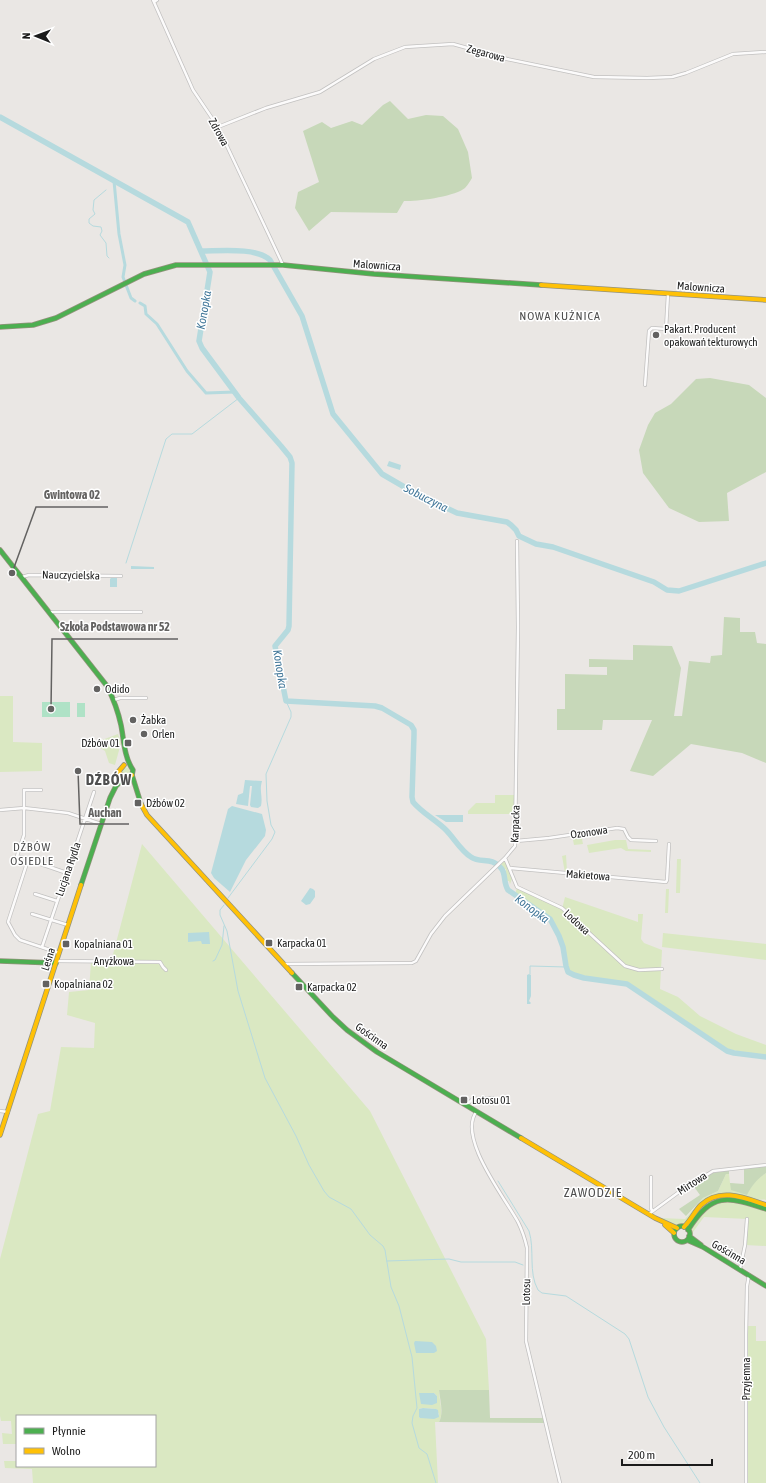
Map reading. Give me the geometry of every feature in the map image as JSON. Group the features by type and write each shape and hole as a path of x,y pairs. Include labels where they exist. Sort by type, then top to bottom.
{"main road":[{"name":"Malownicza","path":"0,327 33,325 56,318 159,268 176,265 283,265 374,274 766,300"},
{"path":"0,550 107,686 114,700 121,723 126,754 129,766 132,770 132,775 126,778 120,774 120,768 124,765 126,754"},
{"path":"124,765 129,766"},
{"name":"Leśna","path":"0,1135 101,824 120,774"},
{"name":"Gościnna","path":"132,775 143,808 151,821 333,1017 382,1055 650,1213 674,1233"},
{"name":"Leśna","path":"114,790 120,780 126,778"},
{"name":"Gościnna","path":"126,778 136,790"},
{"path":"0,961 56,962"},
{"path":"766,1205 734,1195 719,1195 707,1200 684,1227 677,1228 674,1233 675,1237 679,1242 683,1242 688,1238 688,1230 692,1223 706,1207 720,1199 733,1199 766,1209"},
{"name":"Gościnna","path":"662,1223 677,1228"},
{"path":"684,1227 688,1230"},
{"name":"Gościnna","path":"688,1238 740,1268 766,1286"}],"street":[{"path":"153,1 157,0"},
{"name":"Zdrowa","path":"153,1 193,90 218,127 283,265"},
{"name":"Zegarowa","path":"218,127 266,108 320,92 374,59 405,47 453,44 507,59 594,77 608,78 672,77 733,54 766,52"},
{"path":"645,386 649,331 652,328 666,329 668,294"},
{"name":"Karpacka","path":"284,964 412,963 416,961 431,934 445,916 514,849 516,841 518,627 516,541"},
{"name":"Nauczycielska","path":"22,577 29,575 121,576"},
{"path":"50,612 141,612"},
{"path":"114,700 120,698 146,698"},
{"path":"41,790 24,790 24,835 17,856 67,873"},
{"name":"Lucjana Rydla","path":"42,947 94,792"},
{"path":"0,810 24,808 68,813 101,824"},
{"name":"Ozonowa","path":"516,841 549,838 617,828 624,828 631,840 656,841"},
{"name":"Makietowa","path":"510,868 666,882 669,844"},
{"name":"Lodowa","path":"505,858 517,887 562,908 625,966 639,970 662,969"},
{"path":"28,860 8,922 15,935 20,940 60,953"},
{"path":"35,894 57,901"},
{"path":"32,914 69,925"},
{"name":"Anyżkowa","path":"56,962 160,962 166,970"},
{"path":"466,1105 473,1099 493,1098"},
{"name":"Lotosu","path":"477,1111 472,1119 471,1129 478,1152 518,1222 527,1248 526,1341 560,1483"},
{"path":"0,1112 8,1112"},
{"name":"Mirtowa","path":"650,1213 694,1182 713,1171 766,1165"},
{"path":"650,1213 651,1177"},
{"path":"740,1268 745,1245 747,1219"},
{"name":"Przyjemna","path":"746,1483 746,1336 747,1286 750,1275"}],"green space":[{"path":"390,101 408,119 426,115 443,116 458,129 468,152 472,178 465,188 454,194 427,199 404,201 397,213 331,212 309,231 295,208 298,192 319,182 303,131 322,122 331,128 352,121 362,125 383,105"},
{"path":"710,378 749,385 766,398 766,472 727,493 729,521 699,522 669,508 643,473 639,450 648,425 655,413 671,404 696,379"},
{"path":"724,617 740,618 740,632 755,632 757,643 766,644 766,763 742,753 691,744 653,776 630,771 652,720 603,720 602,730 557,730 557,709 565,709 565,674 607,675 607,667 589,667 589,659 633,660 633,645 672,646 681,668 674,716 682,716 689,661 710,663 711,656 722,655"},
{"path":"0,696 13,696 13,742 42,743 42,771 0,772"},
{"path":"42,702 70,702 70,717 42,717"},
{"path":"77,703 85,703 85,717 77,717"},
{"path":"118,734 121,743 115,765 109,763 105,751 99,747 102,740"},
{"path":"126,767 131,772 126,777 121,772"},
{"path":"495,795 514,795 514,814 468,814 468,811 476,803 495,803"},
{"path":"581,834 583,844 574,845 572,835"},
{"path":"615,840 626,840 628,849 651,850 651,852 626,851 621,848 589,853 587,845"},
{"path":"142,844 370,1111 486,1339 489,1390 439,1390 441,1415 439,1422 435,1422 438,1483 33,1483 32,1469 5,1468 4,1461 16,1461 16,1467 156,1467 156,1415 16,1415 16,1444 3,1444 2,1433 12,1434 11,1421 1,1421 0,1416 0,1259 38,1114 50,1111 61,1047 94,1048 95,1023 67,1015 69,992 89,990 91,962 111,962","holes":["419,1393 434,1393 437,1396 437,1403","419,1409 436,1409 439,1414 437,1418 419,1417"]},
{"path":"566,855 567,871 575,871 575,873 565,873 562,856"},
{"path":"677,859 681,859 680,893 676,893"},
{"path":"503,861 506,862 512,879 510,884 509,881 505,881 506,869 504,869 501,864"},
{"path":"517,888 562,909 565,897 638,922 638,914 643,914 641,939 644,943 662,950 660,989 678,997 700,1016 736,1034 766,1045 766,1056 726,1049 628,983 572,973 568,969 563,942 555,924 548,916 515,894"},
{"path":"666,889 669,889 668,913 665,913"},
{"path":"663,933 766,944 766,960 662,947"},
{"path":"766,1166 766,1173 755,1182 747,1195 731,1190 730,1183 744,1184 744,1168"},
{"path":"729,1170 729,1174 726,1174 718,1191 703,1198 686,1216 679,1209 700,1195 692,1184 712,1173"},
{"path":"766,1173 766,1200 756,1200 736,1194 726,1193 714,1195 683,1225 676,1226 659,1218 685,1219 703,1198 718,1191 726,1174 729,1174 730,1183 751,1187 758,1178"},
{"path":"729,1201 766,1211 766,1246 745,1245 748,1219 704,1217 693,1232 693,1238 691,1236 690,1230 706,1211 716,1204"},
{"path":"748,1326 756,1326 756,1341 766,1341 766,1483 747,1483"},
{"path":"439,1390 489,1390 490,1418 544,1418 545,1423 439,1422 441,1402"}],"water":[{"path":"389,461 401,465 400,470 387,466"},
{"path":"131,566 154,567 154,569 131,569"},
{"path":"111,578 117,578 117,587 110,587"},
{"path":"245,780 262,781 261,806 258,808 251,807 250,805 252,786 250,786 248,806 236,804 238,795 243,793"},
{"path":"232,806 262,814 266,830 265,836 246,860 230,892 214,878 211,873 228,809"},
{"path":"435,815 463,815 463,822 446,822"},
{"path":"310,888 315,891 315,897 310,904 306,905 301,901"},
{"path":"209,932 210,944 202,944 201,941 188,942 188,933"},
{"path":"527,975 531,975 531,996 529,1001 531,1003 527,1004"},
{"path":"415,1341 432,1342 436,1346 437,1351 434,1353 416,1353"},
{"path":"419,1393 434,1393 437,1396 437,1403 432,1405 421,1404"},
{"path":"423,1408 438,1410 439,1417 434,1419 420,1418 419,1409"}],"waterway":[{"name":"Konopka","path":"0,117 188,222 210,272 199,341 202,348 239,398 290,457 292,463 289,626 288,630 275,646 286,701 375,706 382,708 411,725 414,730 413,802 446,830 467,854 475,859 490,861 497,864 503,870 508,890 550,919 563,947 568,972 584,978 627,984 727,1051 766,1057"},
{"path":"114,181 119,234 125,265 123,277 131,298 135,301"},
{"path":"106,190 94,200 93,210 95,214 89,219 89,223 93,226 101,227 102,231 100,235 106,243 107,256 109,258"},
{"name":"Sobuczyna","path":"201,251 247,251 264,256 270,260 302,316 333,414 382,474 413,492 457,513 507,522 516,530 519,536 536,544 553,547 654,582 667,590 679,591 766,563"},
{"path":"140,303 145,306 146,314 157,324 187,371 206,393 235,392"},
{"path":"126,563 166,439 172,434 192,434 239,398"},
{"path":"228,898 272,839 275,832 271,825 267,801 266,774 291,717 291,712 286,701"},
{"path":"224,905 220,910 220,915 227,931 238,991 265,1078 296,1136 309,1165 324,1191 329,1197 351,1209 370,1235 383,1246 385,1250 391,1287 399,1306 412,1357 417,1408 413,1416 412,1423 419,1448 427,1454 436,1483"},
{"path":"213,961 215,960 222,945 224,926"},
{"path":"530,974 530,966 566,967"},
{"path":"498,1181 529,1231 532,1246 533,1276 538,1290 542,1293 566,1296 625,1334 629,1339 648,1397 664,1427 700,1483"},
{"path":"387,1261 449,1259 461,1262 515,1262 523,1265"}],"traffic: fast":[{"path":"0,327 33,325 56,318 144,274 176,265 283,265 374,274 541,285"},
{"path":"0,550 107,686 121,725 126,754 133,770 132,775 141,804"},
{"path":"81,885 110,798 116,786 124,778"},
{"path":"0,961 56,963"},
{"path":"292,973 333,1017 347,1030 377,1052 521,1138"},
{"path":"688,1230 705,1209 713,1203 721,1200 741,1201 766,1209"},
{"path":"682,1226 689,1231 690,1234 685,1241 682,1242 675,1237 674,1234 679,1227 682,1226"},
{"path":"689,1236 701,1245"},
{"path":"687,1240 703,1247 766,1286"}],"traffic: slow":[{"path":"541,285 766,300"},
{"path":"124,765 119,771 121,776 126,779 132,775"},
{"path":"141,804 147,815 292,973"},
{"path":"0,1135 81,885"},
{"path":"521,1138 655,1218 677,1228"},
{"path":"684,1227 701,1205 716,1196 724,1195 741,1197 766,1205"},
{"path":"665,1225 674,1233"}],"place":[{"name":"Pakart. Producent opakowań tekturowych","path":"656,335"},
{"name":"Gwintowa 02","path":"12,573"},
{"name":"Odido","path":"97,689"},
{"name":"Szkoła Podstawowa nr 52","path":"51,709"},
{"name":"Żabka","path":"133,720"},
{"name":"Orlen","path":"144,734"},
{"name":"Dźbów 01","path":"128,743"},
{"name":"Auchan","path":"78,771"},
{"name":"Dźbów 02","path":"138,803"},
{"name":"Karpacka 01","path":"269,943"},
{"name":"Kopalniana 01","path":"66,944"},
{"name":"Kopalniana 02","path":"46,984"},
{"name":"Karpacka 02","path":"299,987"},
{"name":"Lotosu 01","path":"464,1100"}],"district":[{"name":"NOWA KUŹNICA","path":"560,316"},
{"name":"DŹBÓW","path":"109,780"},
{"name":"DŹBÓW OSIEDLE","path":"32,854"},
{"name":"ZAWODZIE","path":"593,1192"}]}
